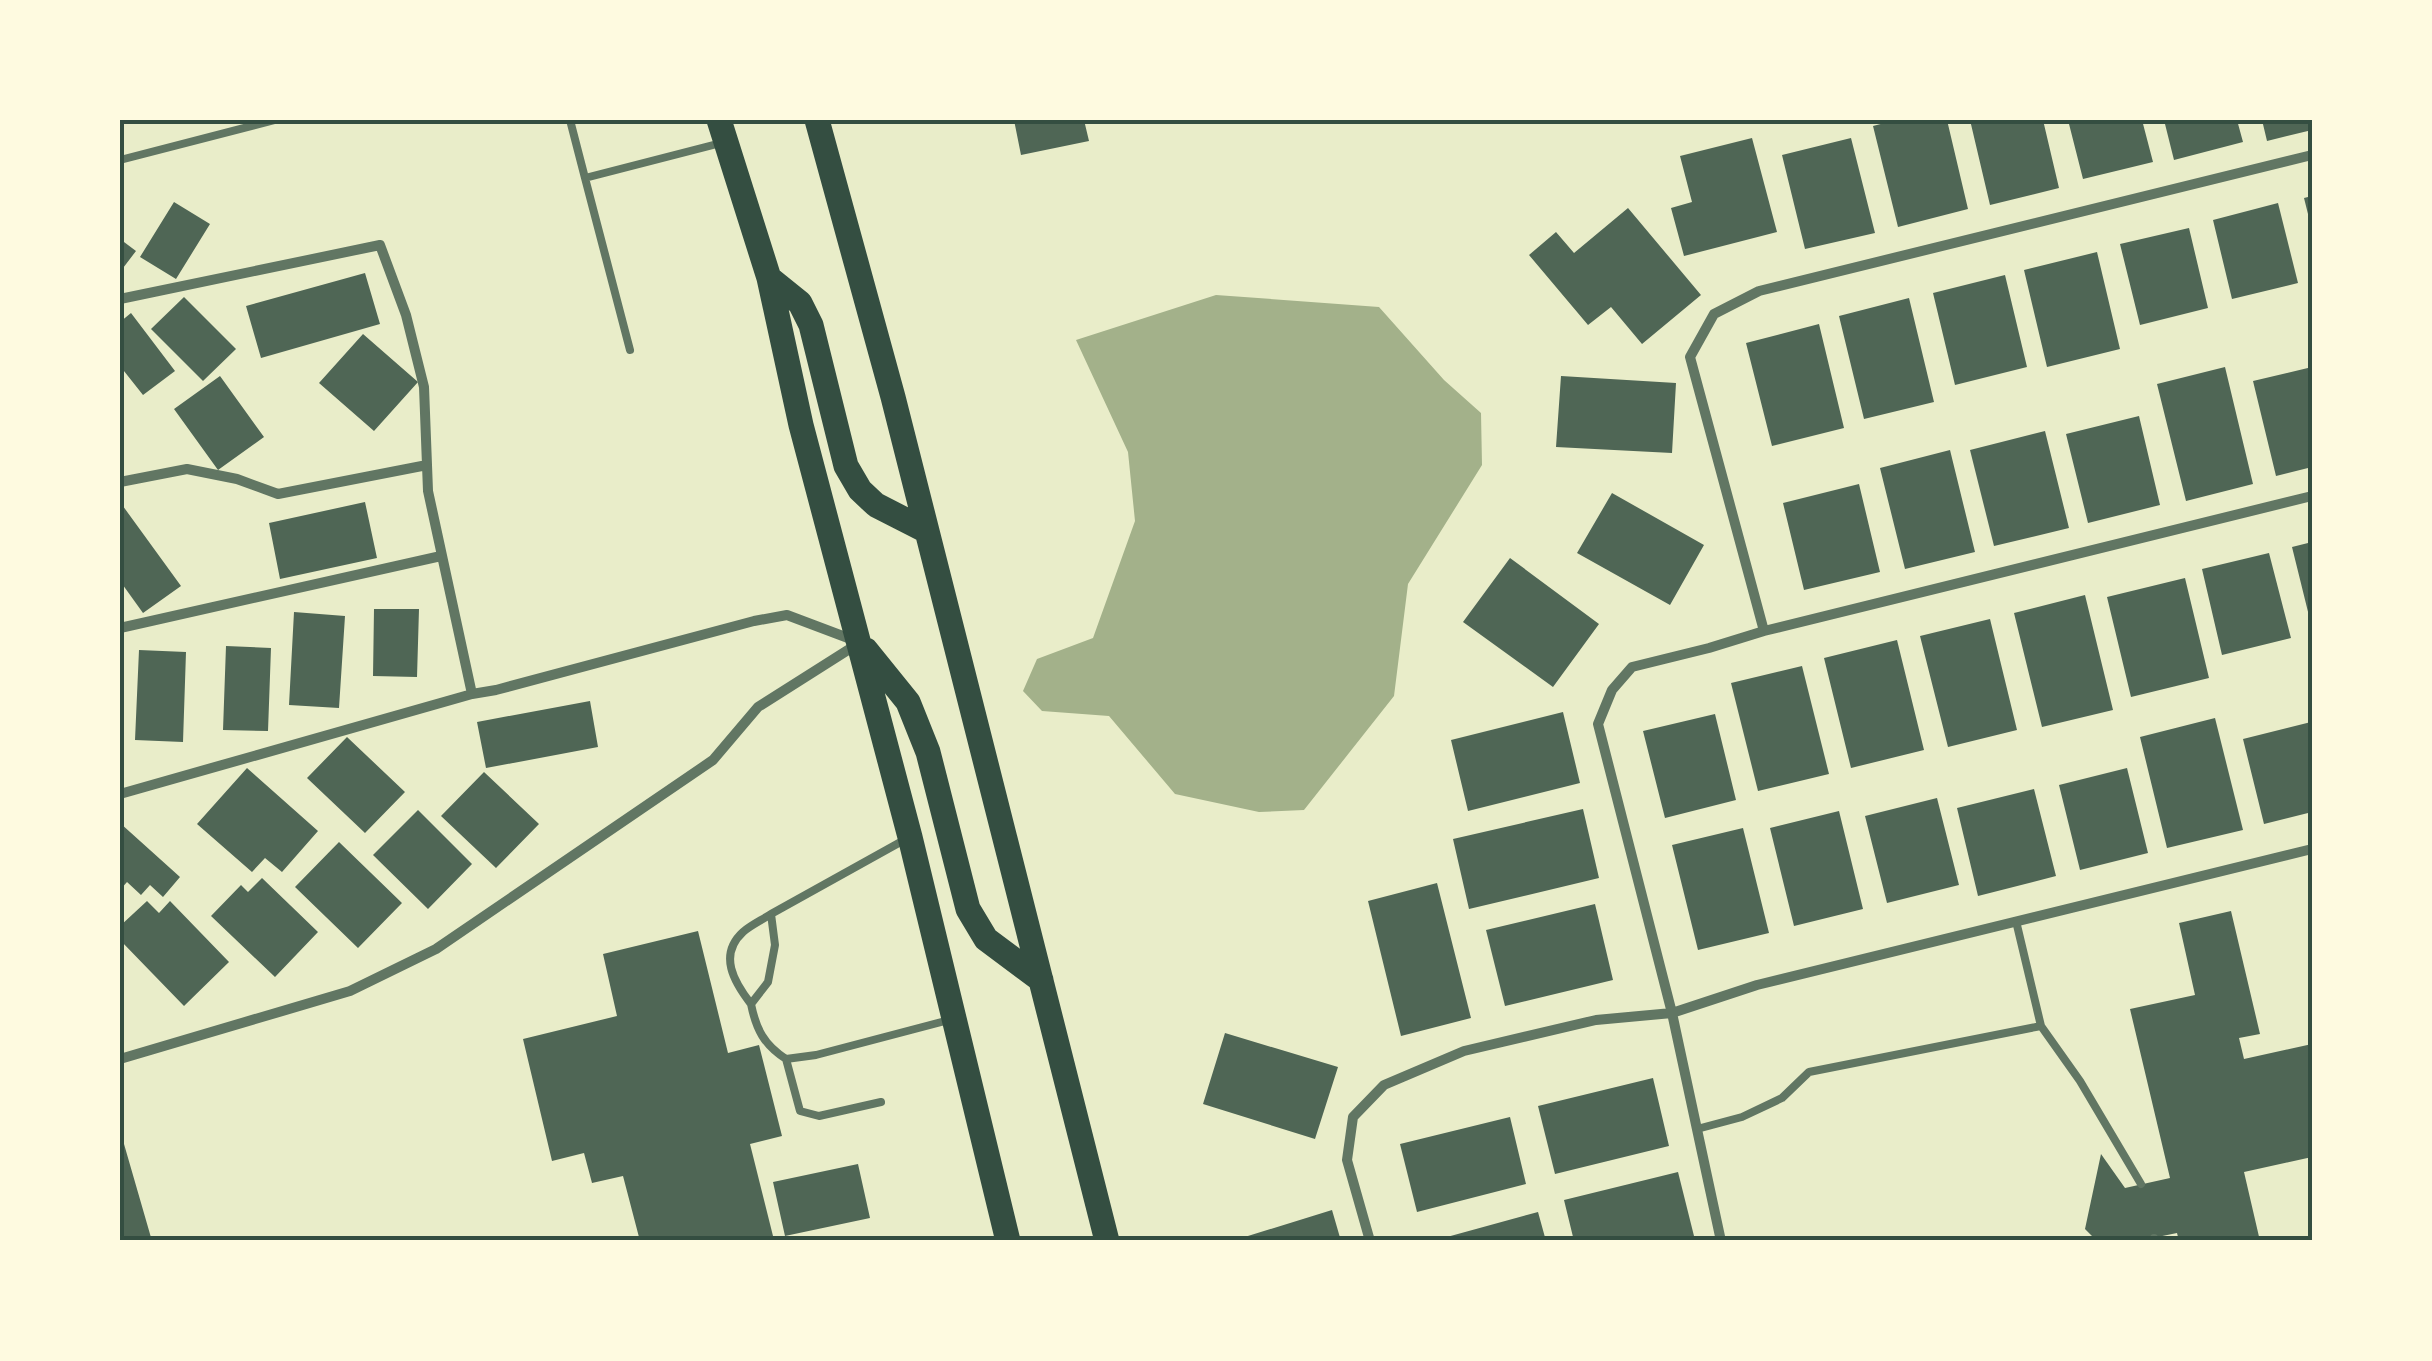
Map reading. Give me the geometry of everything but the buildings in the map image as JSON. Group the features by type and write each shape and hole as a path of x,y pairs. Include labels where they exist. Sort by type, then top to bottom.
{"main road":[{"path":"817,120 927,531 1107,1241"},
{"path":"722,131 769,278 802,425 910,836 1008,1241"},
{"path":"769,278 800,303 811,325 846,466 860,490 876,505 927,531"},
{"path":"860,642 908,702 928,752 968,909 986,939 1041,980"}],"street":[{"path":"1764,631 1690,357 1714,314 1759,291 2312,155"},
{"path":"120,299 380,244 406,316 424,386 428,491 472,694"},
{"path":"120,482 187,470 237,480 278,494 427,464"},
{"path":"1722,1241 1672,1013 1598,724 1612,690 1632,667 2312,496"},
{"path":"120,628 440,556"},
{"path":"120,794 472,694 754,621 787,615 860,642"},
{"path":"120,1060 350,992 436,949 713,760 758,707 860,642"},
{"path":"1370,1241 1347,1160 1353,1117 1384,1085 1464,1051 1596,1020 1672,1013 1757,984 2312,849"}],"lane":[{"path":"120,160 276,120"},
{"path":"570,120 630,350"},
{"path":"585,178 722,131"},
{"path":"880,1102 818,1116 800,1111 786,1060 771,1050 755,1022 751,1004 734,982 730,955 741,934 771,914 910,836"},
{"path":"751,1004 768,982 776,945 771,914"},
{"path":"2016,922 2041,1026 2080,1081 2142,1184"},
{"path":"786,1060 954,1019"},
{"path":"1697,1130 1742,1118 1782,1098 1808,1072 2041,1026"}],"shaded area":[{"path":"1216,295 1379,307 1444,380 1481,413 1482,465 1408,584 1394,696 1304,810 1259,812 1175,794 1109,716 1042,711 1023,691 1037,659 1093,638 1135,521 1128,452 1076,340"}]}
